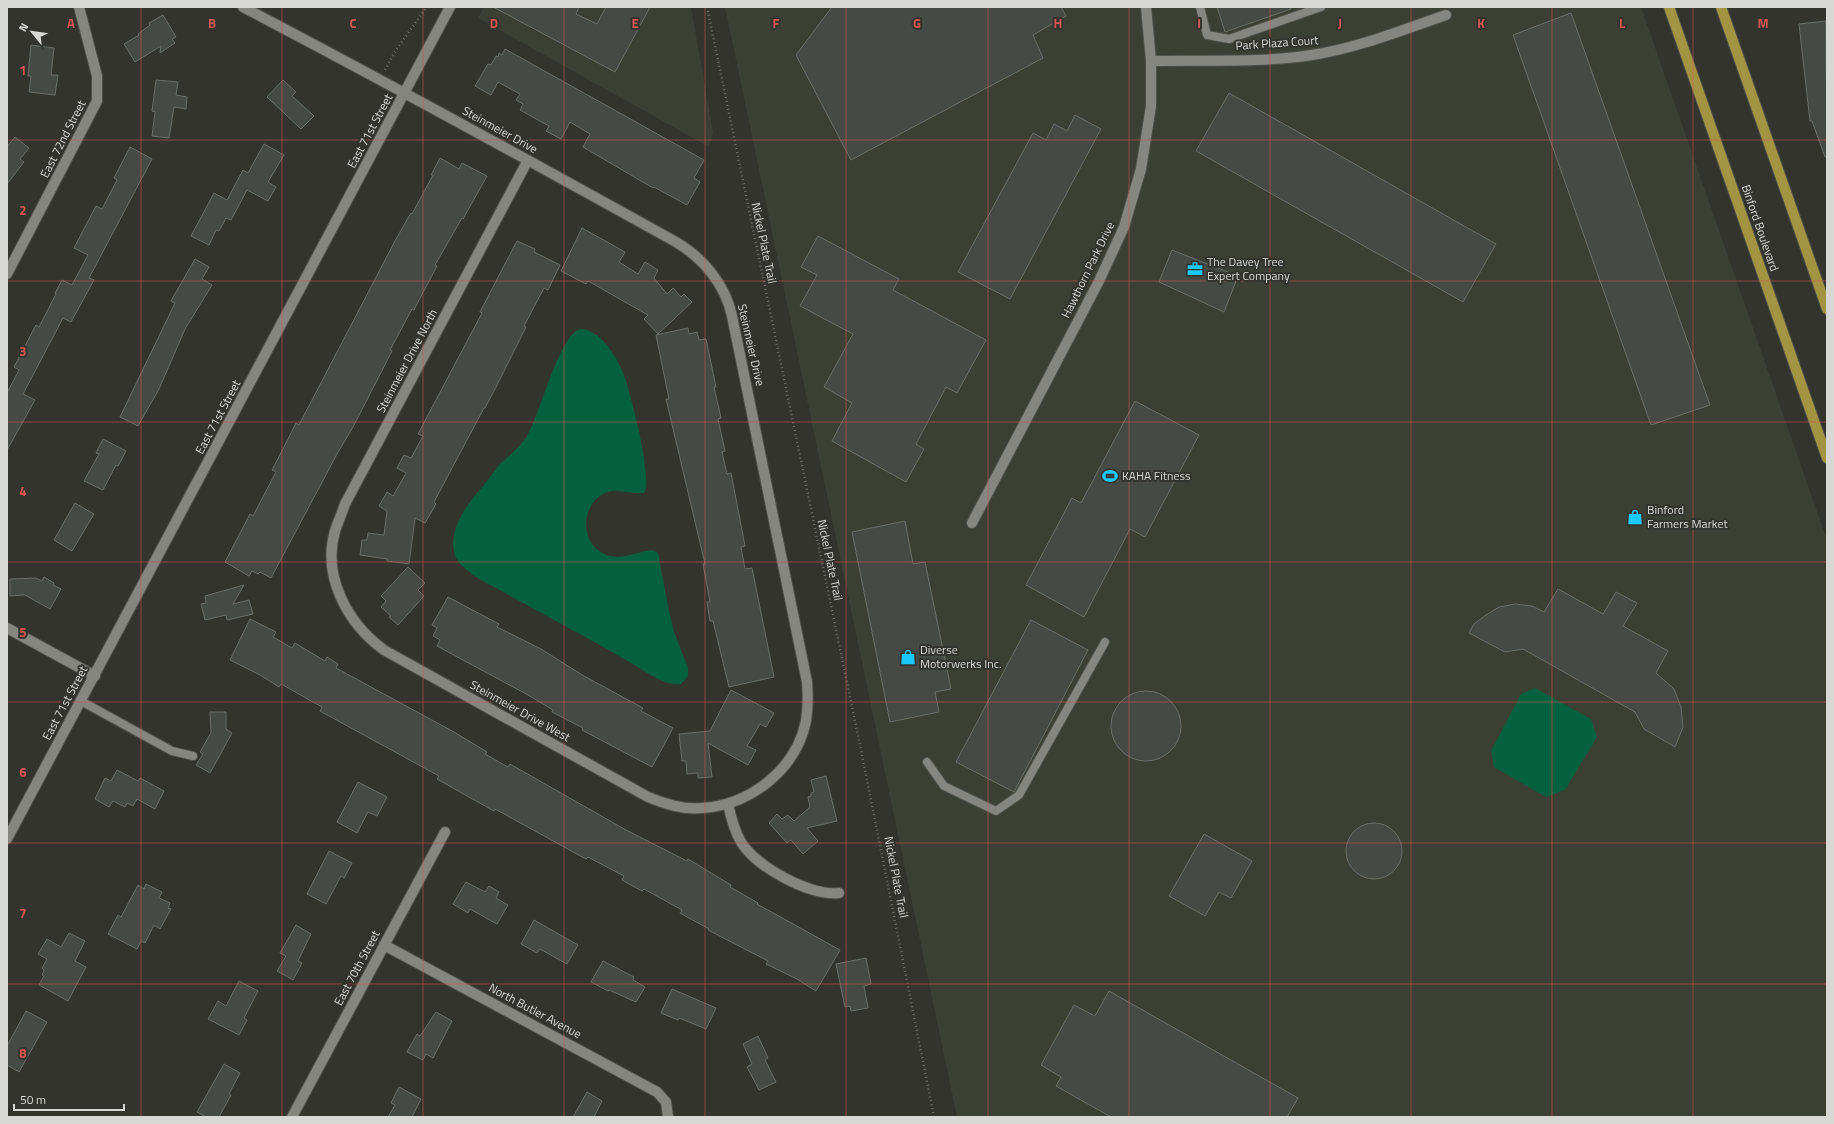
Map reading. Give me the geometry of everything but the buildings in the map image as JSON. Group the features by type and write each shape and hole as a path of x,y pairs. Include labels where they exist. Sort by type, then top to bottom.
{"main road":[{"name":"Binford Boulevard","path":"1669,7 1827,458"},
{"path":"1721,7 1827,309"}],"street":[{"name":"East 72nd Street","path":"7,274 97,101 97,76 80,7"},
{"name":"Steinmeier Drive","path":"243,7 405,92 687,249 703,263 716,279 731,309 807,682 808,702 806,722 796,748 781,771 760,789 749,796 728,804"},
{"name":"East 71st Street","path":"7,839 450,7"},
{"name":"Hawthorn Park Drive","path":"972,522 1099,281 1124,226 1135,192 1144,154 1151,106 1151,61 1146,7"},
{"name":"Park Plaza Court","path":"1151,61 1277,58 1312,55 1354,46 1446,15"},
{"name":"Steinmeier Drive North","path":"336,581 333,566 334,538 345,504 528,160"},
{"name":"Steinmeier Drive West","path":"336,581 342,602 354,621 372,641 390,653 648,797 667,804 688,808 701,808 728,804"},
{"path":"7,628 95,676"},
{"path":"728,804 732,823 741,843 761,863 811,890 823,893 839,893"},
{"name":"East 70th Street","path":"292,1117 445,832"},
{"name":"North Butler Avenue","path":"384,945 657,1092 664,1099 667,1106 668,1117"}],"lane":[{"path":"1200,7 1207,35 1228,40 1321,7"},
{"path":"927,762 944,786 996,810 1019,795 1105,642"},
{"path":"81,701 172,751 193,756"}],"path":[{"path":"380,79 396,50 422,16 427,7"},
{"name":"Nickel Plate Trail","path":"707,7 862,755 934,1117"}],"shaded area":[{"path":"484,7 691,7 713,132 709,147 478,18"},
{"path":"725,7 1641,7 1827,540 1827,1117 957,1117"},
{"path":"580,329 594,333 600,338 611,350 622,370 635,413 646,471 646,485 644,493 610,491 596,499 590,507 587,517 586,527 588,537 593,545 601,552 611,556 627,556 653,550 658,553 674,632 688,668 688,676 681,684 662,681 602,646 484,582 463,567 455,555 453,543 454,534 461,516 471,500 500,464 527,436 557,360 572,334"},
{"path":"1535,688 1591,719 1597,737 1565,790 1546,797 1494,767 1491,751 1521,694"}],"place":[{"name":"The Davey Tree Expert Company","path":"1195,269"},
{"name":"KAHA Fitness","path":"1110,476"},
{"name":"Binford Farmers Market","path":"1635,517"},
{"name":"Diverse Motorwerks Inc.","path":"908,657"}]}
